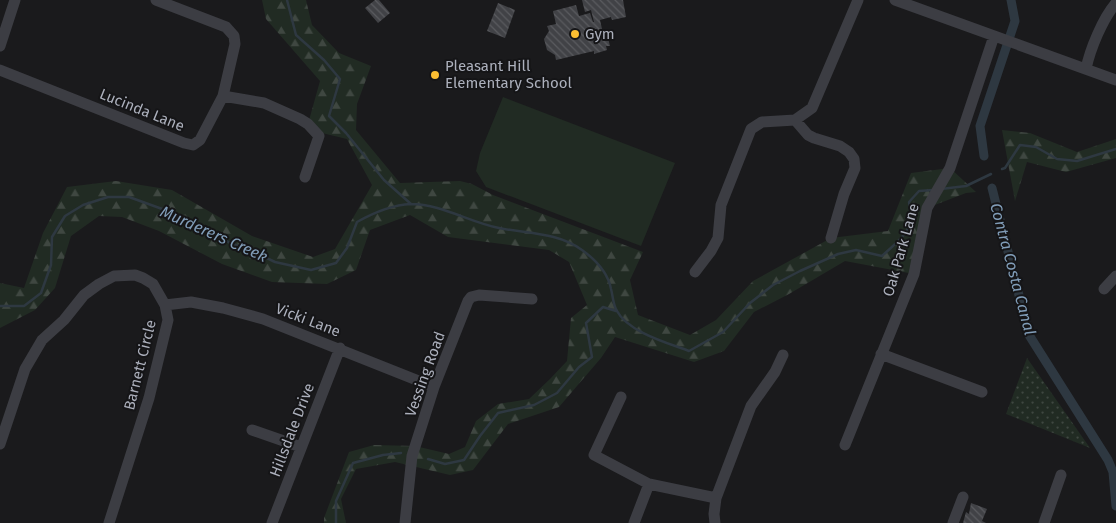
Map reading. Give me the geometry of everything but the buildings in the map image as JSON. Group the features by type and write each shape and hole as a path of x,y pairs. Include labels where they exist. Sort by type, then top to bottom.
{"street":[{"path":"0,46 15,0"},
{"name":"Lucinda Lane","path":"0,70 193,145 200,140 223,96 235,44 234,36 226,27 156,0"},
{"path":"695,272 718,238 721,205 751,129 762,122 795,120 812,108 858,0"},
{"path":"895,0 1116,80"},
{"path":"1086,68 1088,58 1109,10 1116,3"},
{"name":"Oak Park Lane","path":"845,445 914,274 927,208 950,168 999,38"},
{"path":"223,96 264,103 308,124 319,136 306,177"},
{"path":"795,120 808,135 840,146 849,152 854,160 855,168 844,194 831,238"},
{"name":"Barnett Circle","path":"0,444 25,368 42,340 64,320 84,295 114,276 135,275 153,284 165,305 168,320 151,388 109,523"},
{"path":"1104,289 1116,276"},
{"name":"Vessing Road","path":"405,523 412,456 434,387 468,301 472,296 478,295 532,299"},
{"name":"Vicki Lane","path":"165,305 191,302 223,308 263,319 340,348 434,387"},
{"name":"Hillsdale Drive","path":"272,523 340,348"},
{"path":"715,523 716,498 751,406 775,372 783,354"},
{"path":"881,354 982,392"},
{"path":"621,397 594,455 649,484 716,498"},
{"path":"252,430 301,447"},
{"path":"1045,519 1061,475"},
{"path":"634,523 649,484"},
{"path":"953,523 963,497"}],"green space":[{"path":"262,0 306,0 312,25 339,53 371,66 357,104 356,130 400,183 460,181 472,184 493,195 643,252 630,280 638,315 690,335 716,320 753,281 831,238 888,231 911,173 950,168 976,192 966,193 927,208 914,274 845,261 754,312 724,351 694,362 615,337 601,358 559,407 508,424 473,470 450,475 395,462 356,469 341,499 346,523 324,523 324,518 349,452 374,445 415,446 449,454 465,447 476,421 498,404 529,399 567,361 571,318 587,305 569,262 549,250 448,237 410,215 370,230 356,270 327,284 272,282 222,264 159,231 122,217 99,216 71,236 55,288 35,310 0,328 0,283 24,288 43,233 67,187 116,181 172,190 252,236 313,257 335,249 372,185 347,139 322,133 308,124 320,81 266,19"},
{"path":"503,97 675,163 641,246 486,187 476,171 480,153"},
{"path":"1002,130 1030,133 1077,152 1116,139 1116,158 1066,172 1027,162 1015,201"},
{"path":"1027,358 1090,448 1006,414"}],"waterway":[{"path":"287,0 296,35 324,60 340,79 329,116 346,133 384,180 411,204"},
{"name":"Contra Costa Canal","path":"984,156 980,126 1015,21 1011,0"},
{"name":"Murderers Creek","path":"1002,169 1005,168 1020,145 1036,147 1057,159 1077,161 1116,149"},
{"name":"Murderers Creek","path":"941,189 966,186 991,174"},
{"name":"Contra Costa Canal","path":"992,188 1029,335 1108,460 1113,472 1116,506"},
{"name":"Murderers Creek","path":"0,306 24,306 41,293 51,265 52,237 65,216 83,205 108,197 129,197 200,225 230,243 275,262 311,270 336,263 347,248 357,222 382,210 411,204 433,207 499,228 542,234 572,244 582,250 601,267 609,283 616,309 622,318 649,336 689,351 723,332 750,303 773,285 800,271 838,254 856,250 882,256 905,233 910,220 909,202 919,191 933,190"},
{"path":"428,459 445,464 464,460 498,413 534,405 557,393 579,367 592,357 586,323 603,307 616,311"},
{"path":"336,523 336,501 353,463 383,455 401,453"}],"place":[{"name":"Gym","path":"575,34"},
{"name":"Pleasant Hill Elementary School","path":"435,75"}]}
